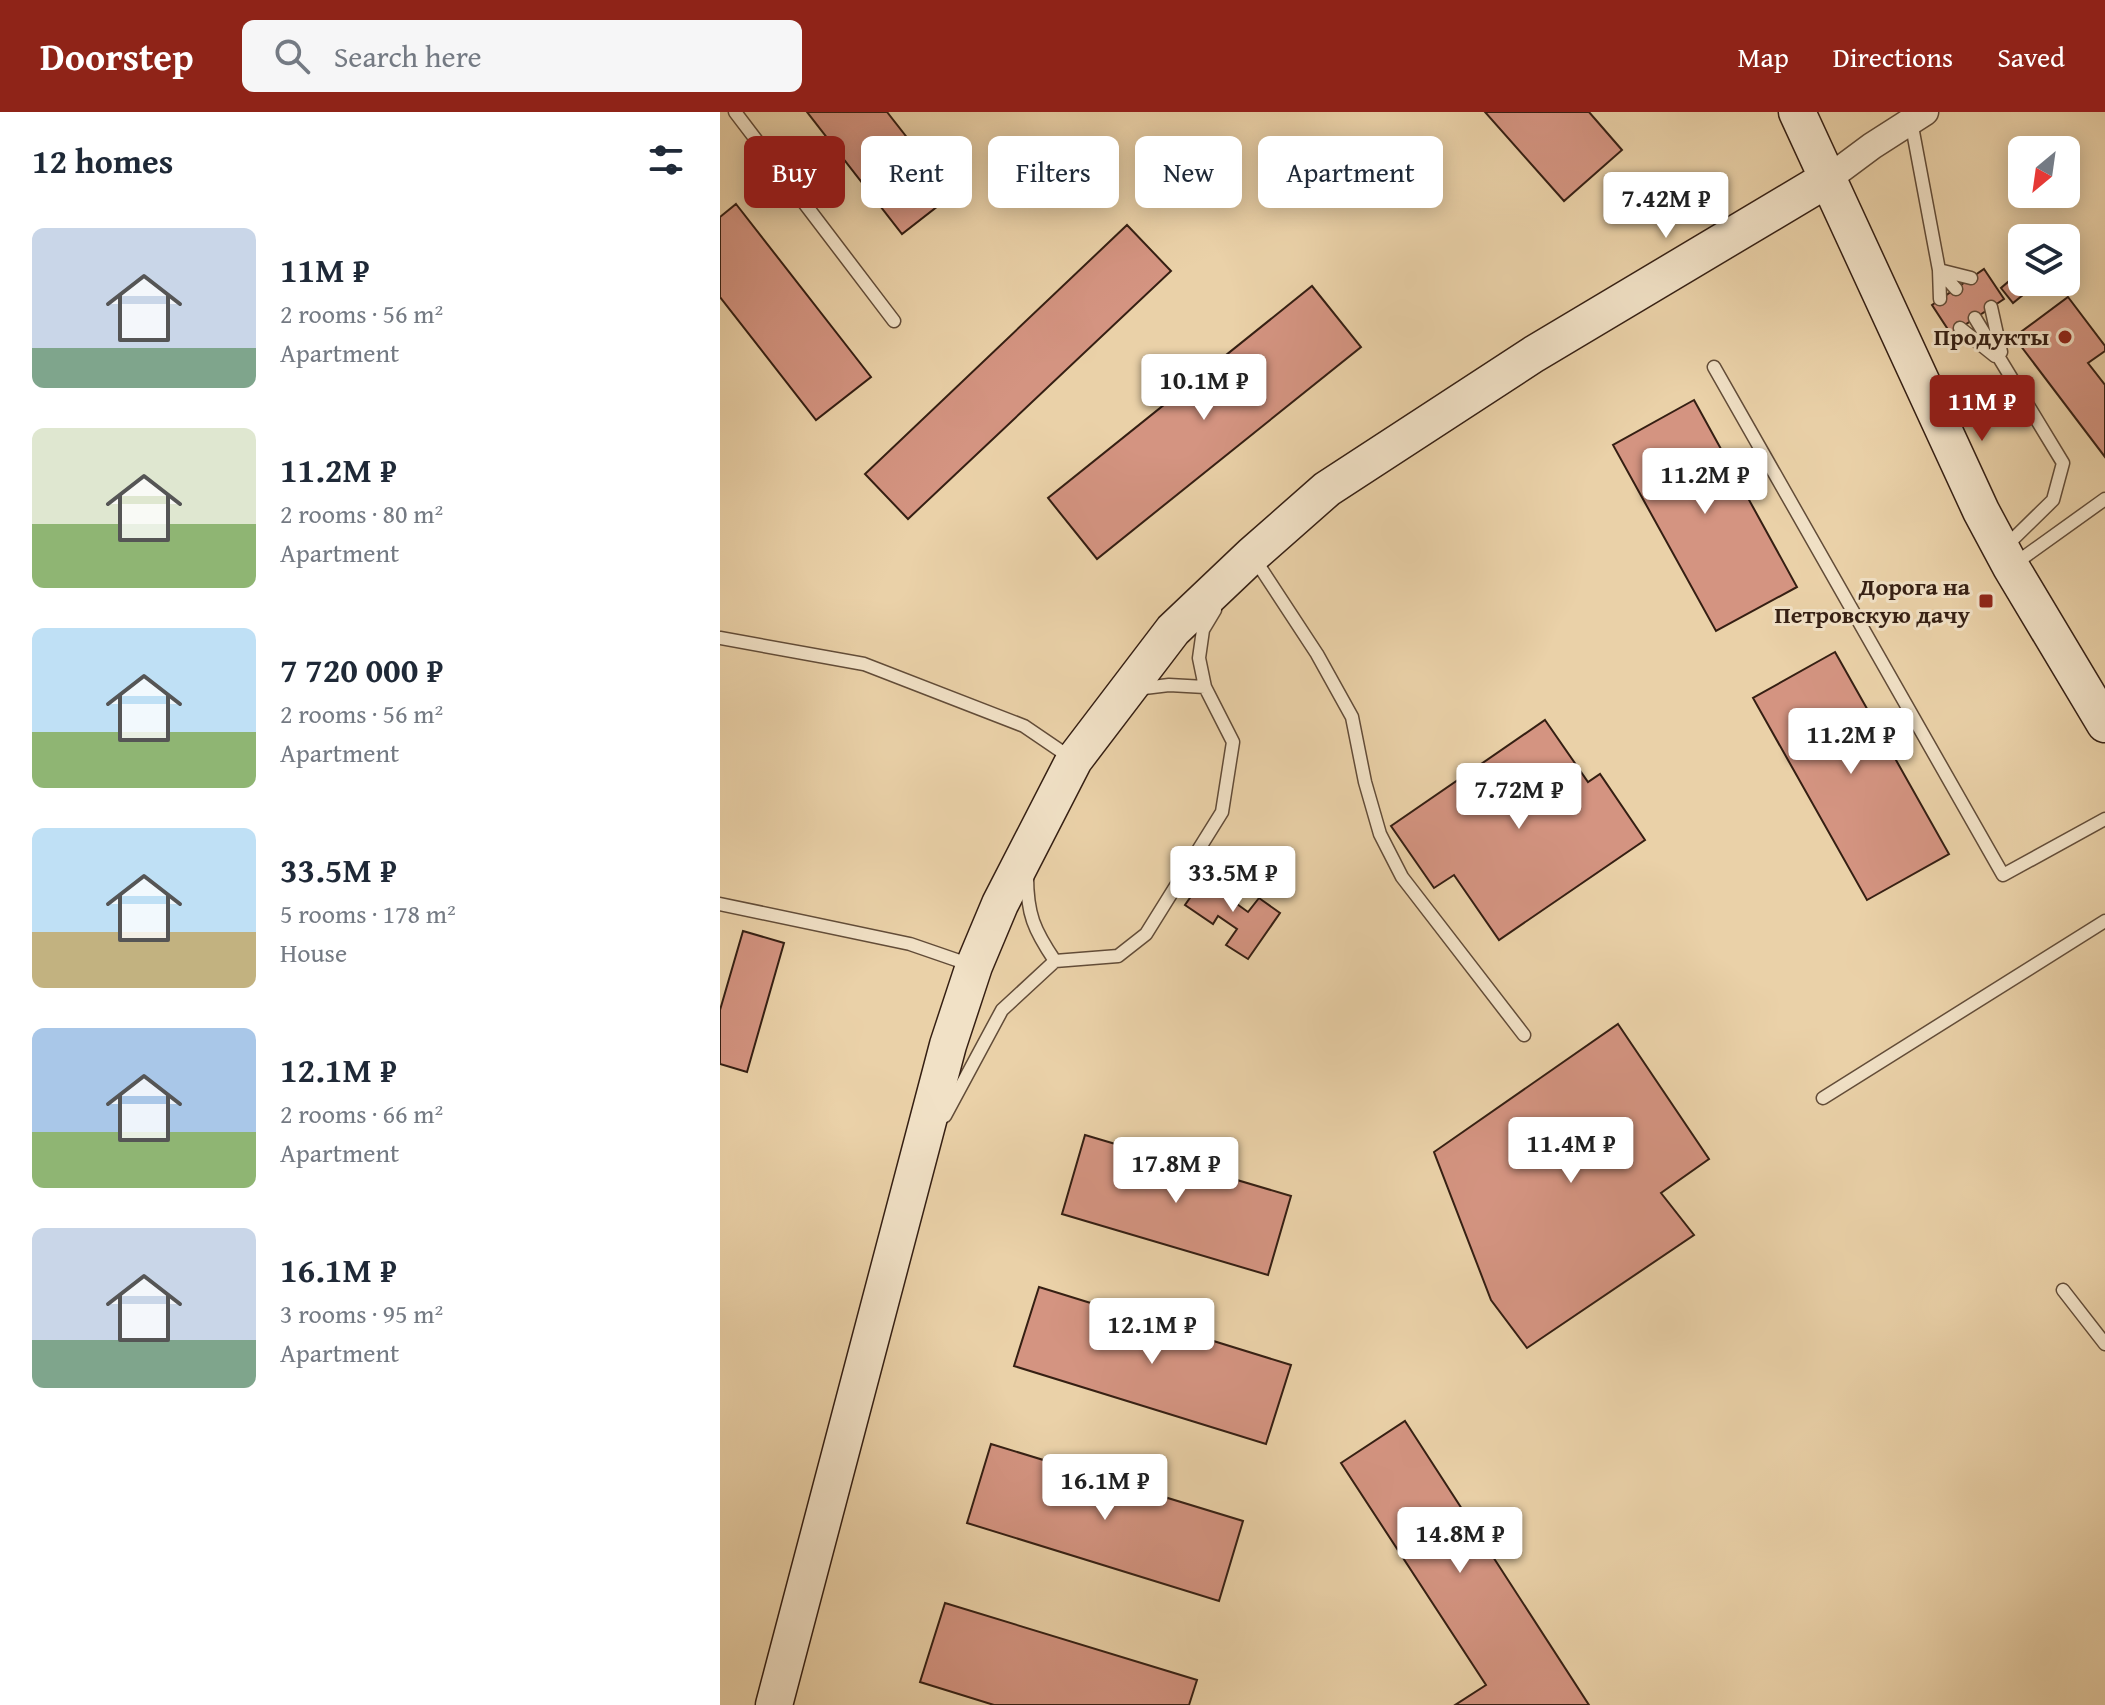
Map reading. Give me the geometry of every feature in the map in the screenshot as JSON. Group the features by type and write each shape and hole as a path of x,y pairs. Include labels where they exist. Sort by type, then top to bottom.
{"main road":[{"path":"1797,112 2006,558 2105,724"},
{"path":"774,1705 948,1045 974,966 1000,904 1074,760 1173,630 1327,489 1559,339 1829,178"}],"street":[{"path":"1829,178 1918,117"}],"lane":[{"path":"735,112 894,321"},
{"path":"1918,117 1939,270 1940,299"},
{"path":"1939,270 1971,278"},
{"path":"1939,270 1956,289"},
{"path":"1991,307 2004,363"},
{"path":"1975,318 2063,463 2053,500 2006,558"},
{"path":"1960,328 2004,363"},
{"path":"1714,367 2003,875 2105,819"},
{"path":"2006,558 2105,499"},
{"path":"915,1176 1002,1010 1055,961 1118,956 1146,934 1222,812 1233,742 1205,687 1199,658 1203,630 1252,555 1317,654 1352,717 1365,782 1380,834 1402,877 1524,1035"},
{"path":"720,638 864,664 1024,726 1074,760"},
{"path":"1125,690 1169,685 1205,687"},
{"path":"1028,849 1027,905 1037,935 1055,961"},
{"path":"720,904 910,944 974,966"},
{"path":"1823,1098 2105,921"},
{"path":"2063,1290 2105,1344"}],"building":[{"path":"807,112 887,112 906,136 861,136 861,181 845,161 845,136 826,136"},
{"path":"1485,112 1589,112 1622,150 1564,201"},
{"path":"736,204 871,377 816,420 720,297 720,217"},
{"path":"882,208 935,208 902,234"},
{"path":"1127,225 1171,271 908,519 865,474"},
{"path":"1984,269 2004,299 1951,334 1932,305"},
{"path":"2008,282 2008,296 2022,296 2013,303 2001,288"},
{"path":"1312,286 1361,347 1097,559 1048,498"},
{"path":"2068,297 2105,346 2105,351 2088,363 2105,385 2105,457 2014,337"},
{"path":"1694,400 1797,587 1716,631 1613,445"},
{"path":"1835,652 1949,854 1867,900 1753,698"},
{"path":"1545,720 1588,782 1600,774 1645,840 1499,940 1454,875 1434,888 1391,826"},
{"path":"1208,872 1235,891 1230,899 1248,912 1259,898 1280,913 1248,959 1226,945 1237,929 1218,916 1213,924 1185,905"},
{"path":"743,931 784,943 747,1072 720,1064 720,1010"},
{"path":"1618,1024 1709,1159 1661,1193 1694,1235 1527,1348 1491,1300 1434,1152"},
{"path":"1085,1135 1291,1196 1268,1275 1062,1214"},
{"path":"1039,1287 1291,1365 1266,1444 1014,1366"},
{"path":"1405,1421 1589,1705 1455,1705 1486,1685 1341,1463"},
{"path":"991,1444 1243,1521 1219,1601 967,1523"},
{"path":"945,1603 1197,1680 1189,1705 994,1705 920,1682"}],"place":[{"name":"Продукты","path":"2065,337"},
{"name":"Дорога на Петровскую дачу","path":"1986,601"}]}
